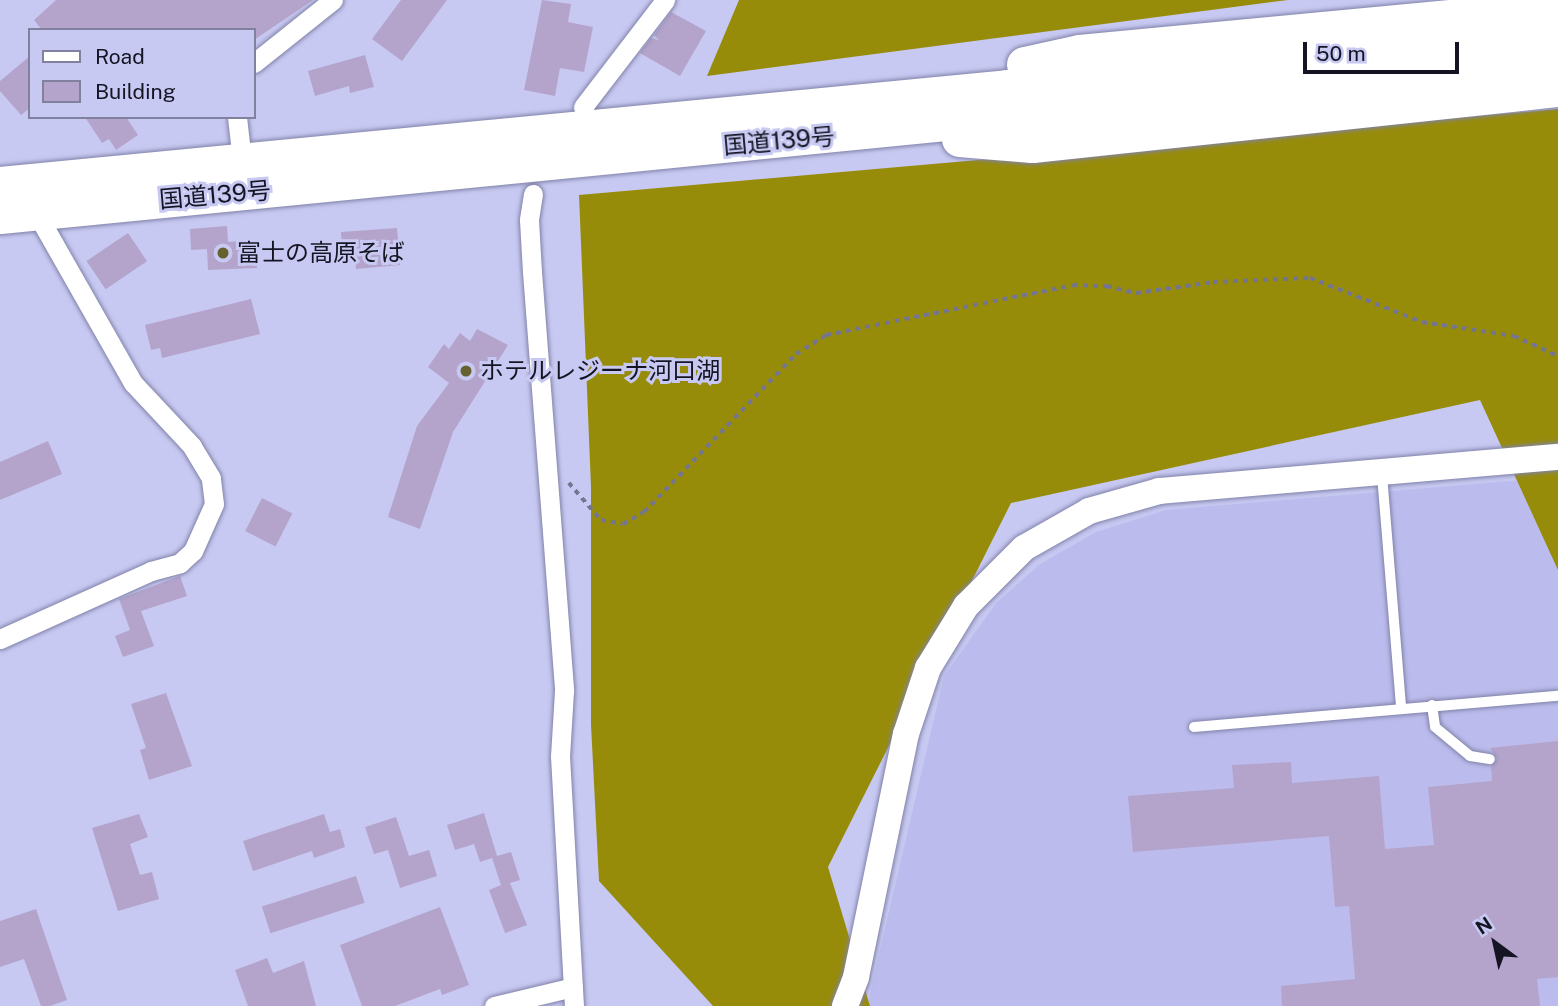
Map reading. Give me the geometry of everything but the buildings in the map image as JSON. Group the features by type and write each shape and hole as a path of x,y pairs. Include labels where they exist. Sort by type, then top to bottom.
{"highway":[{"path":"874,97 1079,52 1498,7"},
{"name":"国道139号","path":"0,184 874,97 1558,34"},
{"name":"国道139号","path":"0,216 1558,63"},
{"path":"876,132 1032,145 1558,89"}],"street":[{"path":"256,61 333,0"},
{"path":"583,107 665,0"},
{"path":"1498,7 1558,8"},
{"path":"237,119 242,161"},
{"path":"495,1006 573,997 560,756 564,691 531,259 533,194"},
{"path":"0,639 151,571 180,563 193,551 214,504 211,478 192,446 133,383 36,212"},
{"path":"845,1006 856,977 906,734 928,668 967,606 1024,548 1089,511 1158,491 1558,457"}],"lane":[{"path":"1381,472 1401,708"},
{"path":"1194,727 1558,696"},
{"path":"1432,705 1435,727 1470,756 1490,760"}],"path":[{"path":"548,475 576,488 601,520 624,524 644,512 796,354 826,335 1073,285 1136,293 1213,282 1310,278 1390,312 1422,322 1514,336 1558,356"}],"shaded area":[{"path":"739,0 1288,0 707,76"},
{"path":"1558,109 1558,570 1480,400 1011,503 828,867 870,1006 713,1006 599,881 591,725 591,487 579,195"},
{"path":"1558,477 1558,1006 867,1006 944,676 996,603 1040,564 1096,532 1166,510"}],"place":[{"name":"富士の高原そば","path":"223,253"},
{"name":"ホテルレジーナ河口湖","path":"466,371"}]}
